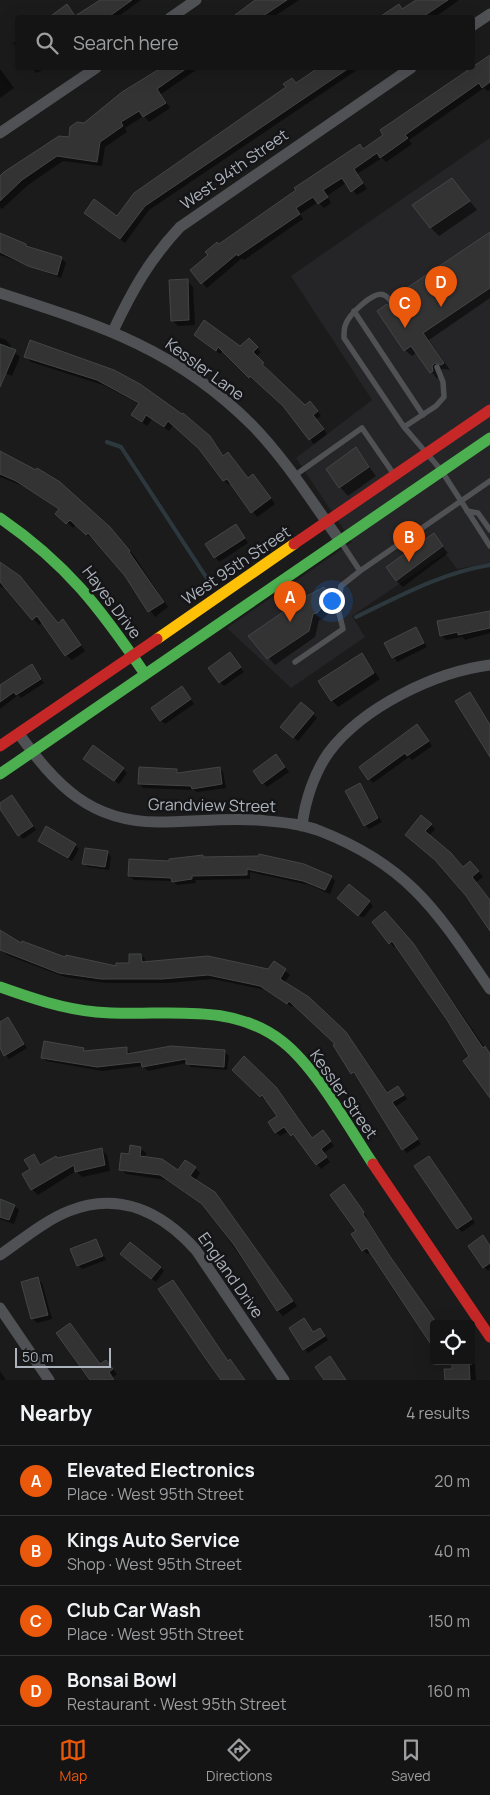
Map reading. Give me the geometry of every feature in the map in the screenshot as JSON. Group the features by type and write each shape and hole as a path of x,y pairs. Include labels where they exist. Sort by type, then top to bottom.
{"main road":[{"name":"West 95th Street","path":"0,746 490,410"},
{"path":"0,774 490,438"},
{"name":"Hayes Drive","path":"0,518 28,536 79,581 100,607 145,674"},
{"name":"Kessler Street","path":"0,987 37,1001 106,1013 199,1011 234,1016 256,1024 278,1038 307,1066 490,1337"}],"street":[{"path":"174,15 196,0"},
{"path":"475,24 490,14"},
{"path":"0,133 93,70"},
{"name":"West 94th Street","path":"113,331 139,278 158,249 180,227 408,70"},
{"name":"Kessler Lane","path":"0,293 113,331 150,348 190,373 253,426 294,476 340,541"},
{"path":"302,826 308,797 321,764 330,751 354,728 412,688 433,679 473,667 490,665"},
{"name":"Grandview Street","path":"19,734 32,752 69,793 89,806 124,819 158,822 241,819 281,822 318,830 364,851 395,871 418,892 442,919 490,989"},
{"name":"England Drive","path":"0,1255 70,1211 105,1204 146,1210 178,1230 196,1250 284,1380"},
{"path":"0,1308 49,1380"}],"lane":[{"path":"395,307 386,296 382,294 375,296 354,311 345,325 344,338 404,427 441,470 490,546"},
{"path":"354,311 423,415"},
{"path":"404,427 436,406 444,397 443,382 437,367"},
{"path":"294,476 362,428 395,475"},
{"path":"295,662 343,629 338,609 341,586 490,481"},
{"path":"467,511 478,513 490,530"},
{"path":"340,541 360,571"}],"shaded area":[{"path":"490,138 490,563 457,569 445,553 352,616 365,637 291,688 227,628 352,542 296,458 372,400 291,276"}],"building":[{"path":"100,0 132,0 111,15 77,15"},
{"path":"255,0 287,0 264,15 235,15"},
{"path":"416,0 448,0 426,15 382,15 399,4 402,9"},
{"path":"67,4 74,15 52,15"},
{"path":"490,55 490,82 482,88 479,83 405,135 408,138 380,158 377,153 354,169 363,183 351,192 342,178 323,190 328,197 318,204 313,197 296,208 300,214 238,256 237,254 201,284 190,270 208,255 205,252 217,242 219,244 296,190 294,188 360,144 363,149 383,135 380,130 468,70 475,70 475,65"},
{"path":"158,70 184,70 157,89 166,103 143,117 139,111 121,122 123,126 100,142 97,162 57,156 22,180 0,201 0,176 4,172 59,136 69,137 70,127 77,122 84,123 122,92"},
{"path":"315,70 346,70 145,206 120,239 84,213 94,199 117,216 134,193 286,87 283,84 292,78 296,83"},
{"path":"452,178 470,201 430,228 412,205"},
{"path":"490,232 490,288 423,333 444,363 441,365 435,363 432,366 433,371 430,373 411,346 404,351 377,311 387,304 393,311 397,311 400,306 395,298 401,292"},
{"path":"0,233 26,244 26,246 62,257 57,275 28,266 0,252"},
{"path":"188,279 189,320 171,321 169,280"},
{"path":"204,320 240,346 249,338 258,347 253,352 264,363 262,364 305,405 310,401 318,411 313,415 324,429 309,440 283,406 250,376 249,378 218,347 216,351 194,335"},
{"path":"30,340 114,370 140,384 183,413 210,436 223,456 228,452 248,478 253,474 271,498 251,513 227,479 223,481 199,449 168,421 164,427 146,415 142,422 131,415 139,403 97,380 24,357"},
{"path":"0,344 16,350 0,387"},
{"path":"356,447 369,467 339,488 326,469"},
{"path":"0,451 36,470 37,468 60,482 110,527 130,551 164,602 148,612 125,576 88,533 86,535 70,520 66,524 55,514 59,509 16,481 0,474"},
{"path":"236,524 245,538 214,558 205,544"},
{"path":"434,533 443,546 396,581 386,567"},
{"path":"0,562 20,576 58,623 63,619 81,645 65,656 37,616 32,620 0,582"},
{"path":"324,587 331,597 317,613 313,614 309,631 267,659 248,636 305,597"},
{"path":"490,611 490,628 458,635 458,632 440,636 437,621"},
{"path":"416,627 424,643 392,658 384,643"},
{"path":"230,652 241,667 219,683 208,668"},
{"path":"362,653 374,673 331,701 318,681"},
{"path":"32,664 41,679 16,695 14,692 0,702 0,685"},
{"path":"182,686 191,699 160,721 151,708"},
{"path":"470,692 490,725 490,757 455,701"},
{"path":"301,702 314,713 293,738 280,727"},
{"path":"417,724 429,741 407,756 405,753 368,780 359,767"},
{"path":"93,745 124,768 114,781 83,759"},
{"path":"276,754 285,767 262,784 253,771"},
{"path":"139,767 177,769 177,773 220,767 222,784 192,789 191,786 138,784"},
{"path":"360,783 378,818 364,826 345,791"},
{"path":"12,795 33,826 18,836 0,809 0,803"},
{"path":"421,815 432,824 425,831 451,853 463,867 470,861 479,871 472,877 490,900 490,931 466,896 435,860 405,835"},
{"path":"46,826 76,844 68,858 38,841"},
{"path":"85,848 108,851 105,867 82,864"},
{"path":"259,854 304,864 332,876 325,890 303,881 247,869 247,875 192,876 192,879 172,882 171,878 128,876 129,859 169,861 169,859 203,855 203,857 259,856"},
{"path":"349,884 370,901 358,916 337,898"},
{"path":"385,911 413,943 483,1048 485,1046 490,1054 490,1098 463,1061 469,1056 447,1020 392,941 389,944 372,922"},
{"path":"0,930 21,943 22,941 65,957 66,955 116,966 116,963 129,963 129,954 141,954 142,962 208,956 268,969 274,961 286,969 280,979 309,997 346,1032 387,1093 398,1086 404,1095 392,1102 418,1139 402,1150 354,1072 351,1074 333,1045 335,1044 289,1001 287,1004 260,986 208,975 162,979 101,979 59,973 0,950"},
{"path":"8,1017 24,1044 4,1056 0,1048 0,1022"},
{"path":"44,1041 84,1048 83,1051 127,1047 127,1054 171,1046 225,1050 224,1067 186,1064 186,1059 142,1067 141,1062 97,1067 41,1058"},
{"path":"244,1056 276,1087 312,1138 323,1130 331,1141 321,1149 327,1157 316,1165 293,1134 291,1136 284,1127 275,1133 268,1122 277,1116 262,1095 260,1097 232,1070"},
{"path":"130,1145 141,1147 140,1156 162,1159 178,1170 185,1160 196,1167 190,1176 215,1192 293,1301 277,1311 234,1245 202,1204 160,1175 119,1170 121,1153 129,1154"},
{"path":"102,1148 105,1165 75,1172 74,1165 31,1190 22,1174 30,1169 24,1160 34,1154 40,1165 56,1156 57,1158"},
{"path":"429,1156 472,1219 457,1229 414,1166"},
{"path":"344,1184 364,1212 363,1214 389,1255 434,1319 430,1320 430,1343 367,1248 362,1251 351,1234 356,1231 330,1195"},
{"path":"0,1199 15,1205 9,1220 0,1217"},
{"path":"483,1235 490,1246 490,1263 483,1268 468,1246"},
{"path":"96,1239 103,1256 77,1266 70,1249"},
{"path":"130,1242 161,1267 151,1279 120,1254"},
{"path":"38,1277 48,1315 31,1319 21,1282"},
{"path":"173,1280 228,1361 230,1359 245,1380 221,1380 158,1289"},
{"path":"304,1318 313,1332 320,1328 325,1336 303,1350 289,1328"},
{"path":"70,1323 100,1364 106,1360 113,1369 109,1372 114,1380 90,1380 56,1333"},
{"path":"330,1356 346,1380 324,1380 315,1367"},
{"path":"452,1365 469,1365 470,1380 445,1380 444,1369 452,1369"}],"waterway":[{"path":"107,442 121,447 210,583"},
{"path":"356,617 438,579 490,565"}],"traffic: fast":[{"path":"0,774 490,438"},
{"path":"0,518 45,552 81,588 113,628 145,674"},
{"path":"0,987 47,1002 84,1011 217,1015 240,1020 262,1029 283,1042 308,1067 373,1164"}],"traffic: slow":[{"path":"157,639 294,544"}],"traffic: jam":[{"path":"294,544 490,410"},
{"path":"0,746 157,639"},
{"path":"373,1164 490,1337"}],"place":[{"name":"Bonsai Bowl","path":"441,307"},
{"name":"Club Car Wash","path":"405,328"},
{"name":"Kings Auto Service","path":"409,562"},
{"name":"Elevated Electronics","path":"290,622"}]}
